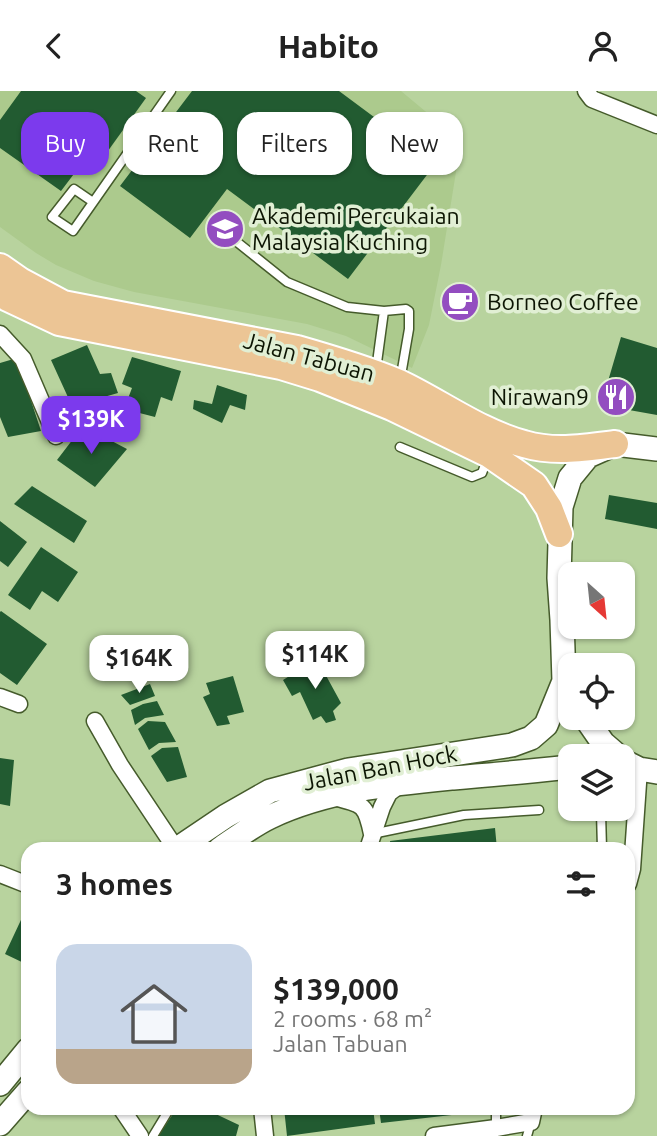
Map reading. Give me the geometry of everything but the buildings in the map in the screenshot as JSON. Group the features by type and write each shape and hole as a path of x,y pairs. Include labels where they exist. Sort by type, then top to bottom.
{"main road":[{"name":"Jalan Tabuan","path":"0,267 63,304 298,349 388,379 498,435 525,445 553,449 615,444"},
{"name":"Jalan Tabuan","path":"3,300 59,322 281,366 320,378 392,407 489,454 534,485 549,508 559,534"},
{"path":"564,653 559,534 561,507 570,478 588,456 615,444 657,449"},
{"name":"Jalan Ban Hock","path":"186,842 226,815 270,791 348,770 512,745 531,738 546,725 558,703"},
{"name":"Jalan Ban Hock","path":"231,842 268,818 299,805 365,788 558,768"},
{"path":"0,1084 21,1058"},
{"path":"0,1124 21,1100"}],"street":[{"path":"586,91 592,99 657,124"},
{"path":"0,334 23,359 56,436"},
{"path":"0,697 19,704"},
{"path":"95,721 120,765 171,842"},
{"path":"370,841 389,793 402,783"},
{"path":"330,796 362,806 368,814 370,841"},
{"path":"632,821 632,842"},
{"path":"0,874 21,882"},
{"path":"126,1115 139,1136"},
{"path":"263,1115 265,1136"},
{"path":"434,1136 531,1122"}],"lane":[{"path":"93,202 74,189 52,217 73,231 171,91"},
{"path":"217,226 287,282 347,307 409,311 409,329 388,379"},
{"path":"384,311 380,331 388,379"},
{"path":"400,447 472,477 482,473 489,454"},
{"path":"370,841 464,815 539,810"},
{"path":"601,821 603,842"},
{"path":"153,1136 166,1115"},
{"path":"496,1115 496,1128"}],"shaded area":[{"name":"Akademi Percukaian Malaysia Kuching","path":"0,91 401,91 426,112 366,112 366,175 456,175 429,325 412,368 346,336 307,324 134,292 94,281 56,265 0,227"}],"place":[{"name":"Akademi Percukaian Malaysia Kuching","path":"225,229"},
{"name":"Borneo Coffee","path":"460,302"},
{"name":"Nirawan9","path":"616,397"}]}
